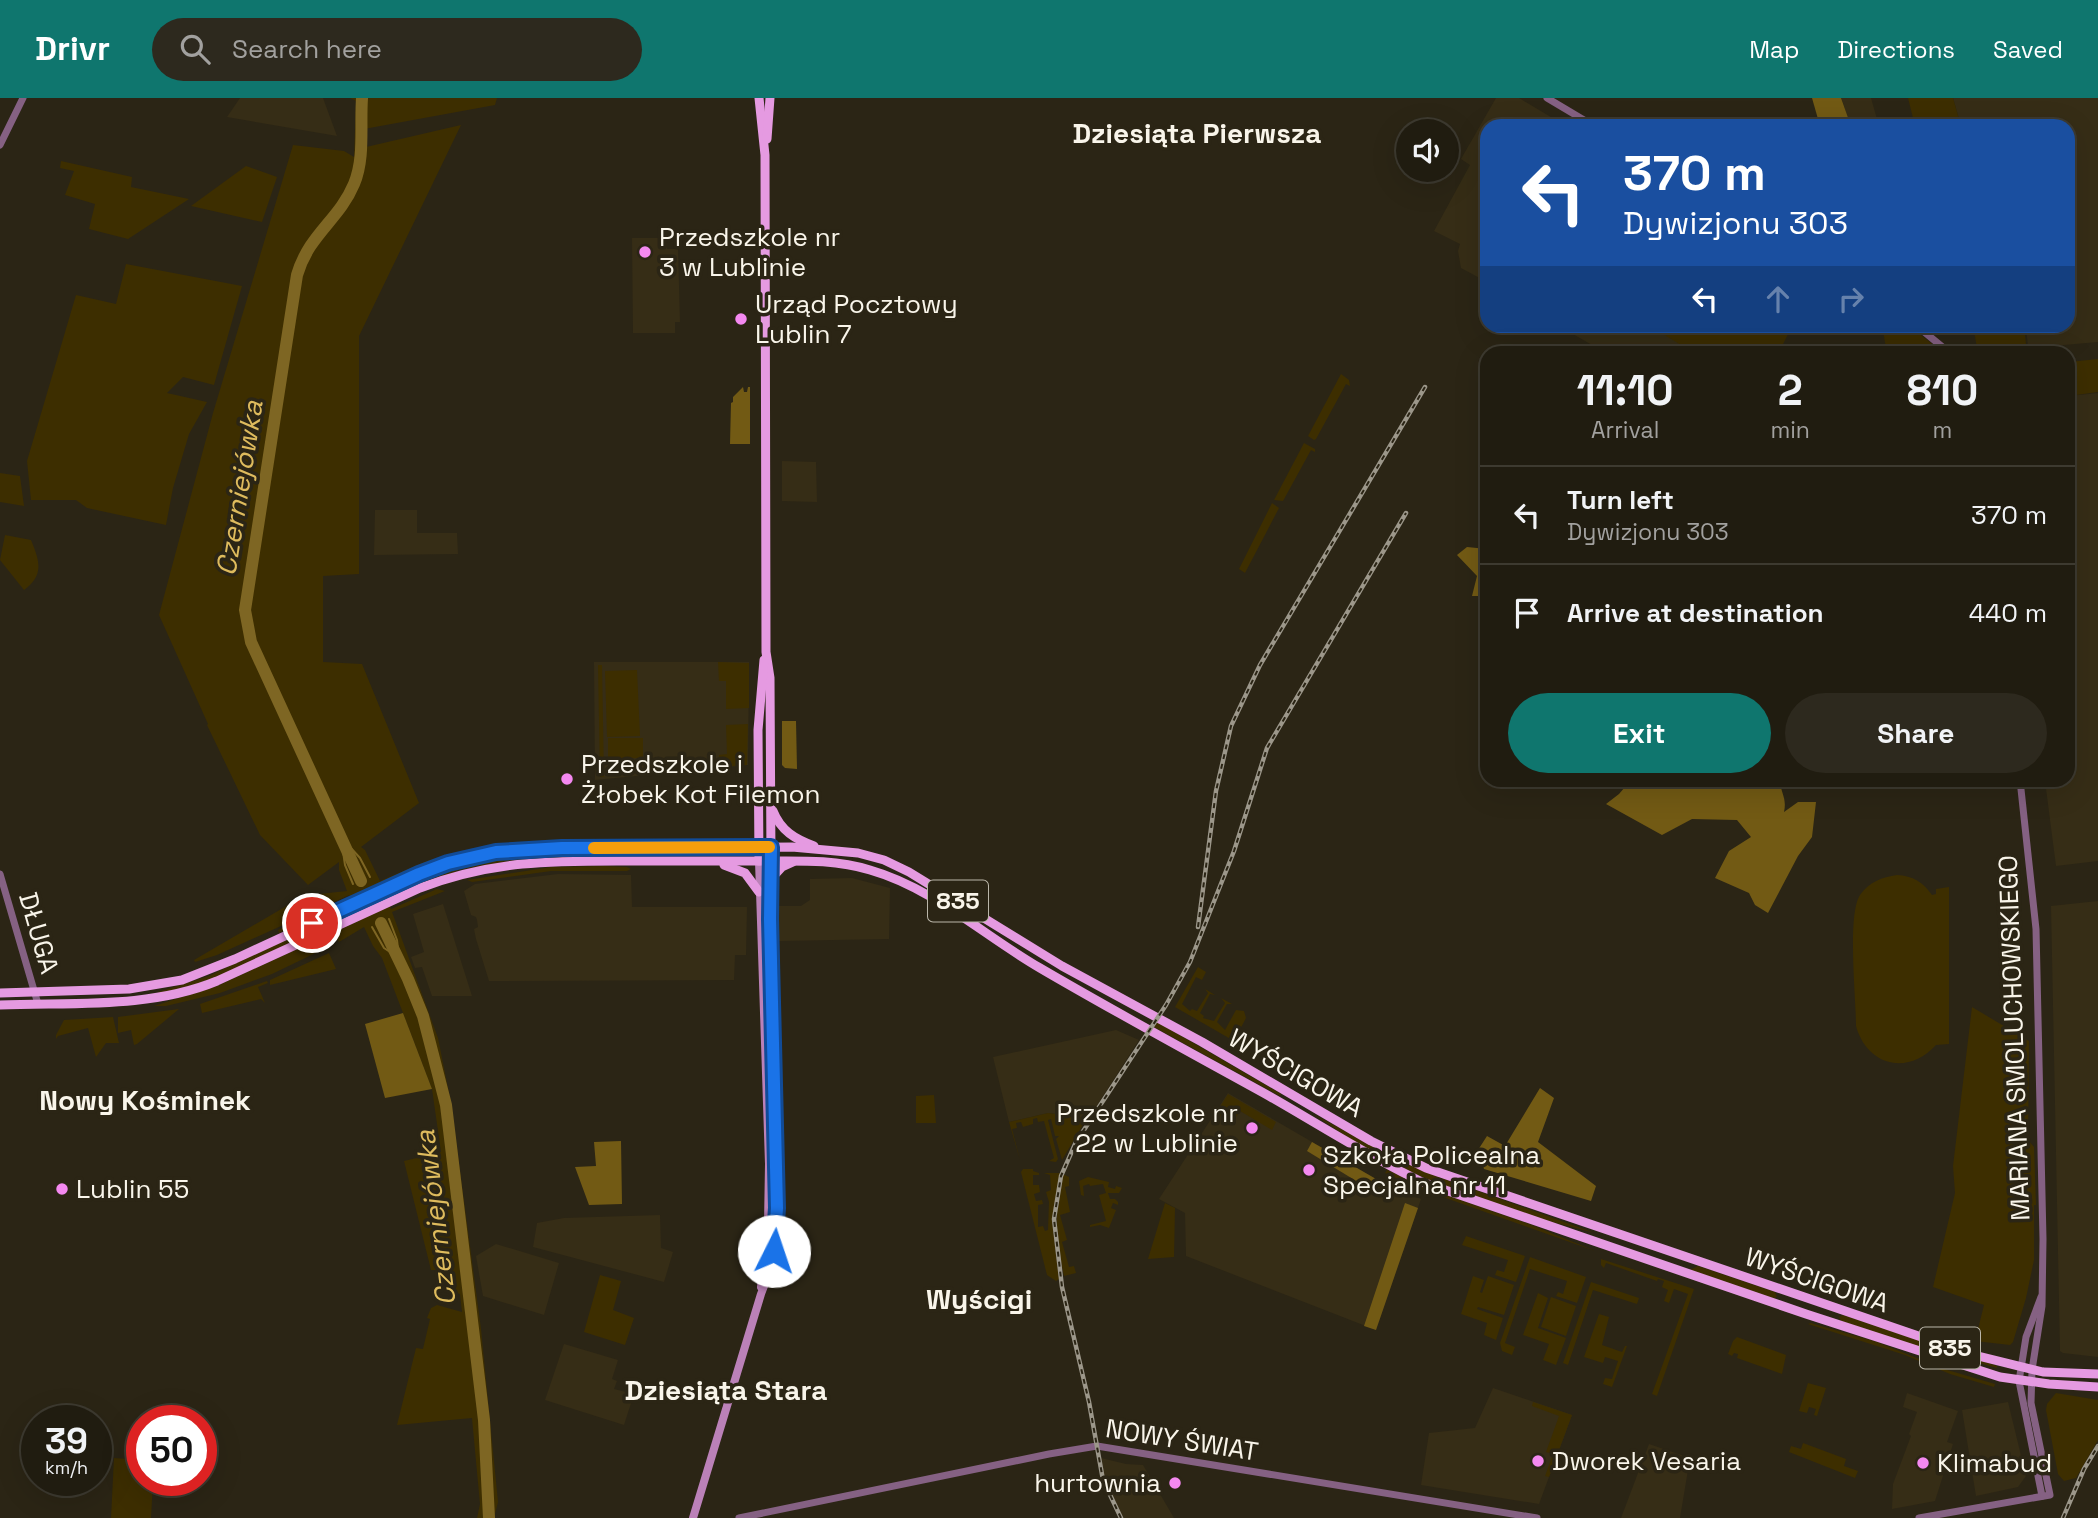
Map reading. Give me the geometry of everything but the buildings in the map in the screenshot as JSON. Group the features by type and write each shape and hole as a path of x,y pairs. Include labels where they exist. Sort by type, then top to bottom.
{"main road":[{"path":"693,1518 769,1275 774,1251 777,1208 770,880 770,678 766,652 765,155 760,98"},
{"path":"765,155 770,98"},
{"path":"761,1294 768,1224 769,1164 759,892 758,718 766,652"},
{"name":"835","path":"771,805 784,830 822,848"},
{"path":"744,847 758,822"},
{"name":"WYŚCIGOWA","path":"0,993 129,989 181,980 235,959 385,889 448,863 510,850 771,847 822,848 871,856 909,872 1062,966 1202,1042 1371,1141 1426,1168 1954,1349 2021,1368"},
{"path":"770,880 782,867 796,860"},
{"path":"698,861 739,869 748,876 759,892"},
{"path":"0,1005 132,1001 183,993 228,976 452,876 504,865 549,862 759,861"},
{"name":"835","path":"759,861 771,861"},
{"name":"WYŚCIGOWA","path":"771,861 842,863 868,869 902,882 934,898 1037,967 1300,1114 1376,1160 1422,1182 1806,1314 1964,1366 2019,1381"},
{"name":"835","path":"2021,1368 2098,1374"},
{"name":"835","path":"2019,1381 2098,1387"}],"street":[{"path":"0,145 23,98"},
{"path":"1547,98 1582,119"},
{"path":"1926,333 1941,346"},
{"name":"MARIANA SMOLUCHOWSKIEGO","path":"2021,787 2036,929 2043,1294 2031,1382 2033,1416 2046,1496"},
{"name":"DŁUGA","path":"0,874 38,1004"},
{"name":"MARIANA SMOLUCHOWSKIEGO","path":"2043,1294 2026,1337 2019,1381 2046,1496"},
{"name":"NOWY ŚWIAT","path":"739,1518 1097,1446 1537,1518"},
{"path":"1919,1518 2046,1496"}],"shaded area":[{"path":"240,98 323,98 337,136 227,117"},
{"path":"350,98 497,98 495,105 364,129 366,147 461,125 359,336 359,574 323,576 323,662 362,664 419,803 361,847 380,881 436,859 381,883 385,893 456,865 457,871 387,899 391,909 437,889 445,891 392,912 438,1038 451,1103 481,1329 498,1502 494,1518 477,1518 480,1504 472,1418 397,1425 416,1348 423,1349 431,1308 437,1305 462,1312 460,1294 453,1292 444,1259 438,1260 437,1270 431,1270 404,1161 441,1152 432,1089 382,958 364,927 339,942 330,937 325,942 326,948 272,974 220,993 166,1006 154,1006 217,986 363,919 359,912 211,980 159,994 158,992 209,976 355,906 351,899 279,933 278,930 350,897 349,895 306,915 300,901 304,901 308,909 312,909 319,905 319,894 347,891 339,870 339,862 308,885 260,835 207,725 159,615 213,413 293,145 344,151 354,157 356,101"},
{"path":"1496,98 1519,98 1554,119 1484,119"},
{"path":"1812,98 1841,98 1848,119 1818,119"},
{"path":"1841,98 1871,98 1877,119 1848,119"},
{"path":"1908,98 1953,98 1959,119 1913,119"},
{"path":"1953,98 2098,98 2098,342 2028,346 2027,333 2075,333 2075,119 1959,119"},
{"path":"1480,126 1480,278 1461,268 1458,251 1460,244 1434,231 1470,165 1461,159"},
{"path":"61,161 132,177 131,187 189,199 128,239 89,229 95,204 65,195 74,171 60,168"},
{"path":"246,166 277,177 262,222 191,206"},
{"path":"632,238 666,238 667,249 678,249 680,322 675,322 675,333 633,333"},
{"path":"126,264 242,286 214,385 183,377 167,393 207,402 189,434 173,488 166,525 87,508 76,500 31,500 27,461 76,295 116,304"},
{"path":"1571,333 1788,333 1782,346 1594,346"},
{"path":"1661,333 1788,333 1782,346 1683,346"},
{"path":"1883,333 1918,333 1935,346 1886,346"},
{"path":"1974,333 2025,333 2026,346 1977,346"},
{"path":"2098,359 2098,392 2075,395 2075,361"},
{"path":"1341,374 1349,380 1350,386 1346,384 1314,440 1308,436"},
{"path":"743,387 744,392 747,392 750,387 750,444 730,444 731,403"},
{"path":"2098,393 2098,861 2056,866 2046,787 2075,787 2075,395"},
{"path":"1304,443 1315,449 1315,452 1311,450 1283,501 1274,500"},
{"path":"782,461 816,462 817,502 782,501"},
{"path":"0,473 20,476 24,506 0,502"},
{"path":"1272,503 1279,508 1245,573 1239,569"},
{"path":"375,510 417,510 417,533 457,533 458,554 374,555"},
{"path":"5,535 31,540 34,548 38,562 37,573 24,590 0,560"},
{"path":"1467,547 1480,548 1480,596 1472,596 1477,576 1457,555"},
{"path":"594,662 749,662 748,765 595,780"},
{"path":"718,662 749,663 749,708 726,709 726,681 719,681"},
{"path":"598,665 602,665 604,777 600,777"},
{"path":"637,670 640,736 607,737 605,671"},
{"path":"782,721 796,721 797,769 785,768 782,765"},
{"path":"748,724 747,765 720,767 719,755 727,754 726,725"},
{"path":"608,738 643,738 643,758 608,759"},
{"path":"1625,787 1781,787 1784,812 1798,802 1816,802 1812,837 1798,856 1768,913 1755,905 1749,893 1715,878 1729,851 1751,837 1737,820 1692,819 1662,835 1606,804"},
{"path":"542,852 653,854 514,860 464,869 463,863"},
{"path":"605,866 631,869 551,871 472,882 467,880 551,867"},
{"path":"558,874 631,875 632,907 747,907 746,955 735,955 734,980 489,981 474,929 478,927 477,920 471,915 464,891 475,884"},
{"path":"1897,875 1917,880 1932,895 1936,894 1936,889 1949,887 1949,1044 1936,1045 1925,1055 1901,1063 1879,1058 1861,1040 1856,1026 1853,958 1854,920 1860,895 1876,881"},
{"path":"852,878 890,888 889,939 779,941 779,906 801,906 810,900 810,879"},
{"path":"295,901 303,916 217,955 195,962 194,960"},
{"path":"2098,901 2098,1357 2060,1351 2051,906"},
{"path":"443,904 472,996 432,996 422,967 415,968 411,957 424,952 413,914"},
{"path":"329,953 336,969 270,985 270,980"},
{"path":"1198,967 1206,972 1202,980 1196,977 1182,1004 1190,1011 1197,1011 1208,993 1205,989 1215,995 1210,994 1200,1013 1203,1018 1214,1021 1225,1003 1221,998 1232,1004 1227,1004 1217,1022 1225,1030 1236,1010 1244,1011 1246,1018 1234,1041 1175,1007"},
{"path":"267,981 268,983 258,987 265,1003 261,999 202,1013 200,1004"},
{"path":"1972,1007 2029,1041 2028,1140 2034,1147 2034,1260 2026,1298 2010,1345 1975,1341 1984,1305 1933,1287 1955,1193 1953,1166"},
{"path":"179,1009 137,1044 134,1045 131,1030 118,1033 118,1017"},
{"path":"403,1013 432,1089 385,1098 365,1024"},
{"path":"113,1017 119,1043 106,1043 96,1057 88,1028 58,1036 56,1039 64,1020"},
{"path":"1157,1022 1281,1094 1280,1096 1154,1027"},
{"path":"1116,1030 1139,1040 1089,1118 1048,1113 1009,1122 993,1057"},
{"path":"1540,1088 1554,1098 1538,1142 1596,1186 1591,1201 1484,1169 1478,1150 1487,1136 1505,1146"},
{"path":"1228,1093 1376,1179 1421,1199 1376,1330 1186,1256 1185,1213 1159,1199"},
{"path":"1228,1094 1276,1122 1272,1130 1240,1111 1232,1123 1216,1113"},
{"path":"934,1095 936,1123 916,1123 916,1096"},
{"path":"1048,1113 1087,1118 1062,1160 1056,1139 1059,1136 1055,1136 1051,1119 1048,1120 1058,1159 1056,1162 1049,1161 1054,1158 1044,1121 1033,1119 1033,1124 1023,1127 1021,1122 1016,1123 1017,1128 1012,1129 1020,1160 1009,1122"},
{"path":"1313,1114 1430,1174 1595,1233 1533,1217 1429,1180 1370,1152"},
{"path":"621,1141 622,1204 589,1205 575,1167 596,1166 594,1142"},
{"path":"1312,1142 1376,1179 1371,1190 1307,1151"},
{"path":"1023,1169 1033,1169 1039,1173 1033,1175 1033,1185 1039,1185 1040,1192 1034,1194 1036,1201 1042,1200 1043,1204 1038,1205 1038,1227 1043,1226 1045,1231 1048,1230 1049,1202 1046,1192 1051,1190 1050,1175 1044,1173 1060,1173 1052,1220 1059,1279 1056,1281 1047,1275 1021,1172"},
{"path":"1387,1170 1437,1192 1532,1225 1595,1251 1426,1191 1385,1173"},
{"path":"1063,1174 1069,1177 1069,1186 1065,1187 1070,1212 1060,1215 1067,1240 1062,1242 1069,1267 1074,1266 1076,1273 1064,1276 1057,1225"},
{"path":"1088,1177 1109,1182 1108,1187 1122,1188 1119,1193 1108,1193 1110,1199 1118,1202 1118,1205 1113,1203 1111,1208 1116,1210 1109,1228 1100,1225 1090,1227 1106,1221 1099,1195 1106,1193 1103,1184 1089,1184 1083,1186 1084,1196 1081,1195 1079,1181"},
{"path":"1165,1203 1175,1208 1174,1257 1148,1259"},
{"path":"1405,1203 1418,1208 1376,1330 1364,1326"},
{"path":"660,1215 661,1248 673,1252 664,1282 533,1247 537,1223 564,1218"},
{"path":"1466,1236 1525,1256 1516,1282 1495,1275 1497,1270 1504,1272 1508,1260 1462,1245"},
{"path":"496,1244 559,1263 544,1315 483,1296 476,1256"},
{"path":"1530,1257 1586,1277 1577,1303 1556,1296 1558,1292 1563,1294 1567,1281 1530,1269 1505,1343 1515,1347 1512,1355 1502,1351 1500,1343"},
{"path":"1601,1259 1694,1289 1657,1396 1652,1394 1688,1294 1674,1289 1669,1303 1664,1301 1668,1290 1662,1287 1664,1281 1606,1263 1604,1268"},
{"path":"1698,1266 1775,1292 1777,1297 1773,1298 1690,1270"},
{"path":"600,1275 621,1281 613,1310 634,1318 625,1345 584,1332"},
{"path":"1473,1276 1484,1280 1480,1292 1482,1293 1488,1276 1514,1285 1504,1315 1478,1307 1477,1309 1503,1318 1496,1340 1484,1335 1487,1323 1461,1314"},
{"path":"1591,1282 1639,1298 1637,1304 1593,1290 1568,1365 1563,1363"},
{"path":"1538,1293 1548,1298 1538,1328 1566,1338 1556,1365 1543,1360 1549,1344 1523,1335"},
{"path":"1551,1297 1576,1306 1566,1336 1541,1327"},
{"path":"1599,1314 1609,1317 1602,1345 1622,1352 1627,1346 1612,1387 1603,1384 1605,1378 1612,1379 1618,1361 1605,1357 1603,1363 1584,1357"},
{"path":"1843,1315 1997,1368 1912,1345 1841,1321 1839,1317"},
{"path":"1808,1324 1877,1342 1944,1369 1995,1384 1994,1387"},
{"path":"1737,1337 1786,1355 1782,1374 1737,1358 1738,1354 1728,1354"},
{"path":"564,1344 618,1360 612,1379 617,1381 614,1389 634,1394 624,1425 545,1400"},
{"path":"1808,1383 1826,1388 1817,1416 1814,1415 1816,1409 1809,1407 1807,1413 1799,1411"},
{"path":"1493,1388 1572,1415 1539,1504 1421,1485 1429,1433 1475,1428"},
{"path":"1907,1393 1958,1411 1947,1442 1953,1444 1935,1501 1892,1509 1893,1484 1917,1412 1903,1407"},
{"path":"2056,1393 2098,1400 2098,1440 2076,1478 2064,1481 2058,1474 2046,1410 2047,1404"},
{"path":"1533,1402 1572,1415 1549,1477 1545,1476 1553,1454 1546,1452 1559,1416 1532,1406"},
{"path":"2008,1402 2026,1476 2018,1487 1976,1496 1962,1410"},
{"path":"1803,1443 1846,1459 1844,1466 1858,1471 1855,1478 1789,1452 1791,1446 1801,1449"},
{"path":"1649,1444 1690,1458 1680,1518 1621,1518"},
{"path":"114,1458 126,1459 126,1496 152,1496 151,1518 111,1518"},
{"path":"1101,1458 1143,1465 1174,1518 1123,1518 1105,1480"}],"waterway":[{"name":"Czerniejówka","path":"361,881 251,642 245,610 297,275 309,249 348,197 354,184 361,153 362,98"},
{"path":"340,836 360,858 370,877"},
{"path":"341,838 345,865 353,884"},
{"path":"389,919 397,940 399,957"},
{"name":"Czerniejówka","path":"381,923 423,1016 446,1105 484,1420 489,1518"},
{"path":"372,927 384,948 399,958"}],"railway":[{"path":"1198,927 1216,791 1231,726 1260,665 1425,387"},
{"path":"1121,1518 1103,1480 1089,1402 1062,1287 1054,1219 1061,1176 1076,1142 1166,1005 1190,962 1234,851 1267,748 1406,513"},
{"path":"2063,1518 2084,1469 2098,1446"}],"slow traffic":[{"path":"594,848 769,847"}],"place":[{"name":"Przedszkole nr 3 w Lublinie","path":"645,252"},
{"name":"Urząd Pocztowy Lublin 7","path":"741,319"},
{"name":"Przedszkole i Żłobek Kot Filemon","path":"567,779"},
{"name":"Przedszkole nr 22 w Lublinie","path":"1252,1128"},
{"name":"Szkoła Policealna Specjalna nr 11","path":"1309,1170"},
{"name":"Lublin 55","path":"62,1189"},
{"name":"Dworek Vesaria","path":"1538,1461"},
{"name":"Klimabud","path":"1923,1463"},
{"name":"hurtownia","path":"1175,1483"}],"district":[{"name":"Dziesiąta Pierwsza","path":"1197,133"},
{"name":"Nowy Kośminek","path":"145,1100"},
{"name":"Wyścigi","path":"979,1299"},
{"name":"Dziesiąta Stara","path":"726,1390"}],"route":[{"path":"312,923 419,874 458,860 496,852 562,848 771,847 770,919 777,1208 774,1251"}]}
